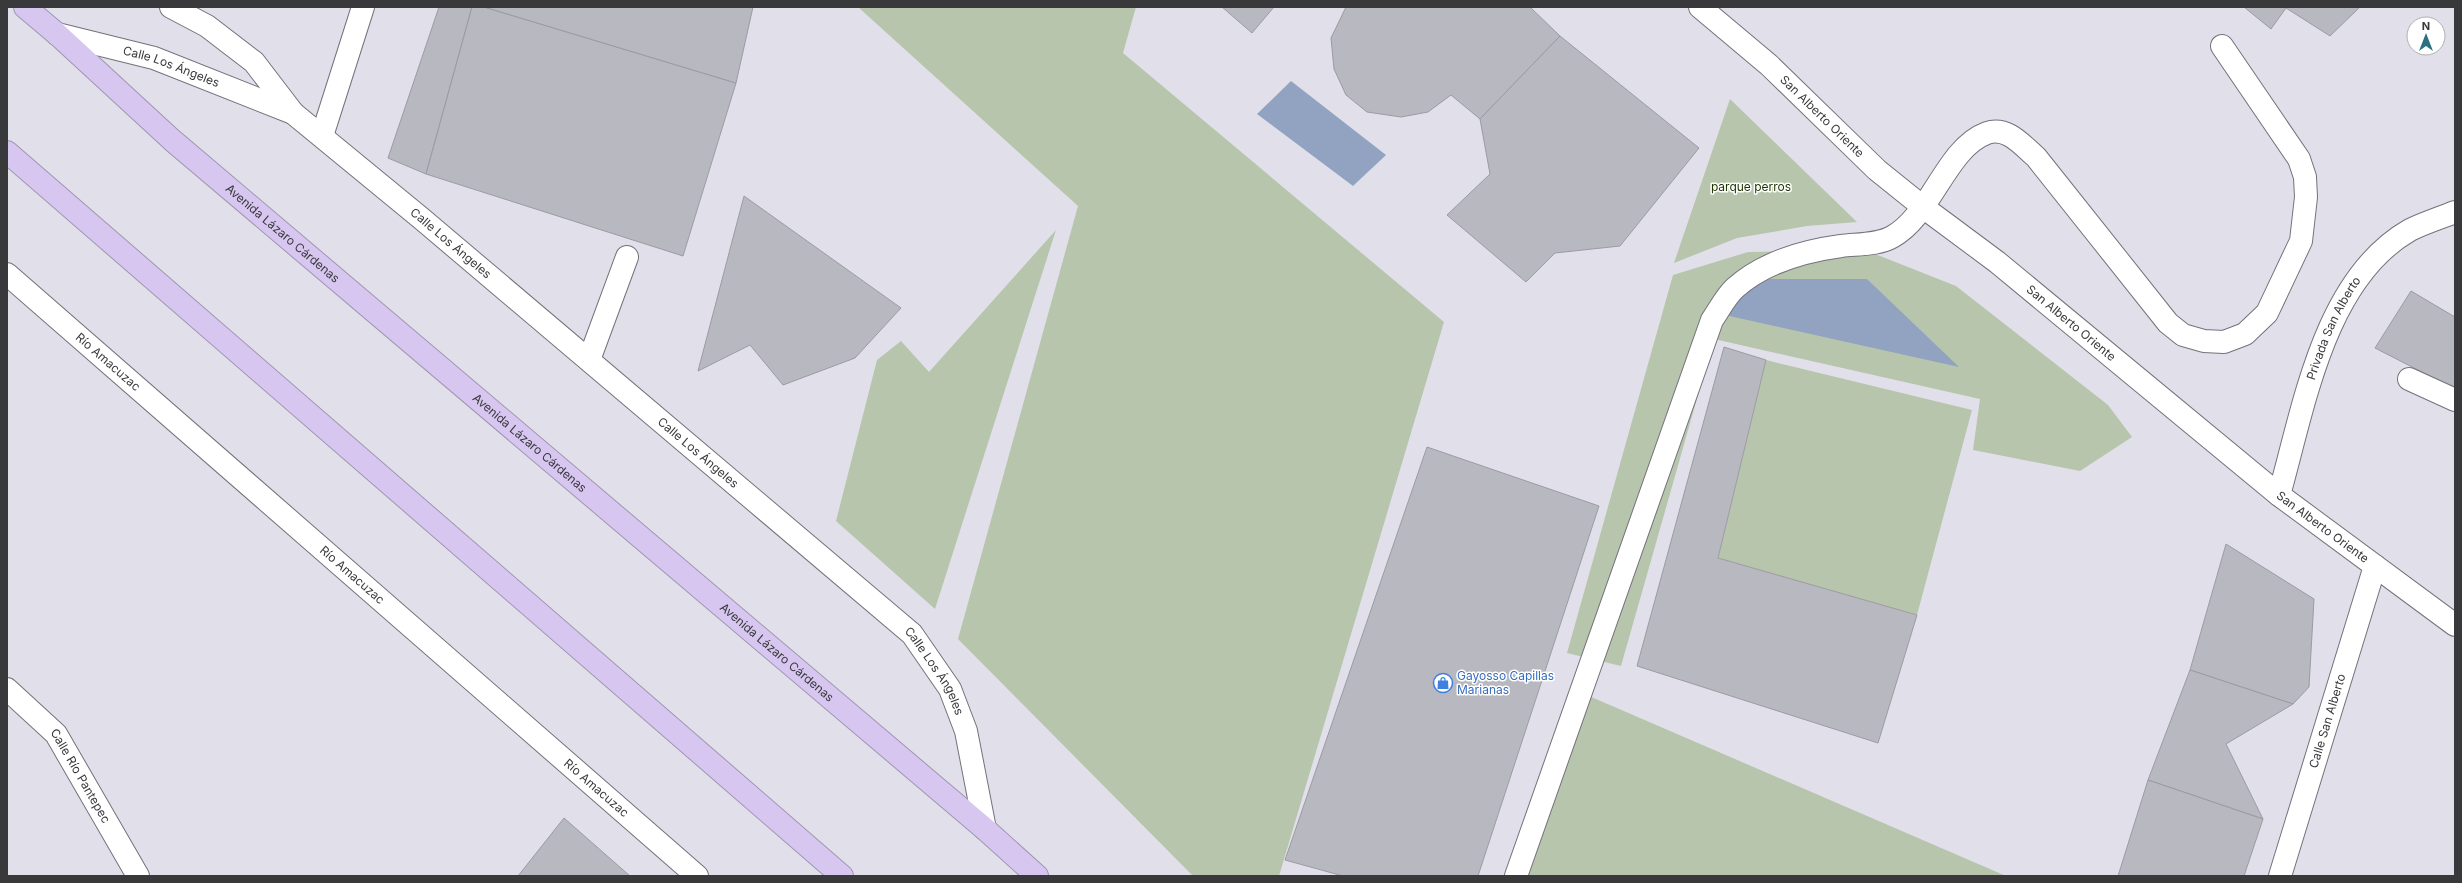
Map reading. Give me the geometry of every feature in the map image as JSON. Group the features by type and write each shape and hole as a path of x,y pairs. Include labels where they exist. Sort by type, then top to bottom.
{"highway":[{"name":"Avenida Lázaro Cárdenas","path":"25,7 57,34 172,140 985,829 1037,876"},
{"path":"7,152 842,876"}],"street":[{"path":"171,7 207,26 254,62 293,113"},
{"path":"322,136 363,7"},
{"name":"San Alberto Oriente","path":"1700,7 1769,65 1877,170 1923,207 1997,262 2279,495 2455,625"},
{"name":"Calle Los Ángeles","path":"57,34 154,58 293,113 589,360 912,634 950,689 966,731 985,829"},
{"path":"1516,876 1712,320 1734,288 1760,270 1785,258 1833,247 1891,238 1904,229 1923,207 1967,145 1989,132 1999,131 2010,135 2036,156 2168,323 2183,335 2204,341 2224,342 2245,334 2267,312 2301,241 2306,197 2305,177 2299,159 2222,46"},
{"name":"Privada San Alberto","path":"2279,495 2315,366 2330,325 2350,288 2382,252 2410,230 2455,212"},
{"path":"589,360 627,257"},
{"name":"Río Amacuzac","path":"7,274 697,876"},
{"path":"2409,379 2455,400"},
{"name":"Calle San Alberto","path":"2284,874 2374,566"},
{"name":"Calle Río Pantepec","path":"7,689 56,734 138,876"}],"green space":[{"path":"858,7 1136,7 1123,53 1444,322 1279,876 1193,876 958,639 1078,206"},
{"name":"parque perros","path":"1730,99 1857,222 1807,226 1737,238 1674,263"},
{"path":"1056,230 935,609 836,521 877,360 901,341 929,372"},
{"path":"1865,250 1956,286 2108,405 2132,437 2080,471 1973,450 1980,399 1714,339 1621,666 1567,653 1673,275 1748,252"},
{"path":"1766,360 1972,410 1917,615 1718,558"},
{"path":"1589,696 2006,876 1522,876"}],"water":[{"path":"1291,81 1386,155 1353,186 1257,114"},
{"path":"1756,279 1867,279 1959,367 1725,315"}],"building":[{"path":"439,7 472,7 426,174 388,158"},
{"path":"472,7 484,7 736,83 683,256 426,174"},
{"path":"484,7 753,7 736,83"},
{"path":"1222,7 1274,7 1252,33"},
{"path":"1346,7 1530,7 1560,36 1480,119 1451,95 1428,112 1401,117 1367,112 1346,95 1334,69 1331,38"},
{"path":"2244,7 2360,7 2330,36 2286,8 2271,29"},
{"path":"1560,36 1699,148 1620,246 1555,253 1526,282 1447,215 1490,174 1480,119"},
{"path":"744,196 901,308 855,358 783,385 750,345 698,371"},
{"path":"2411,291 2455,317 2455,389 2375,348"},
{"path":"1724,347 1766,360 1718,558 1917,615 1878,743 1637,666"},
{"name":"Gayosso Capillas Marianas","path":"1427,447 1599,506 1478,876 1343,876 1285,860"},
{"path":"2226,544 2314,599 2309,687 2293,704 2190,670"},
{"path":"2190,670 2293,704 2226,744 2263,819 2148,780"},
{"path":"2148,780 2263,819 2244,876 2118,876"},
{"path":"564,818 630,876 518,876"}],"place":[{"name":"Gayosso Capillas Marianas","path":"1443,683"}]}
